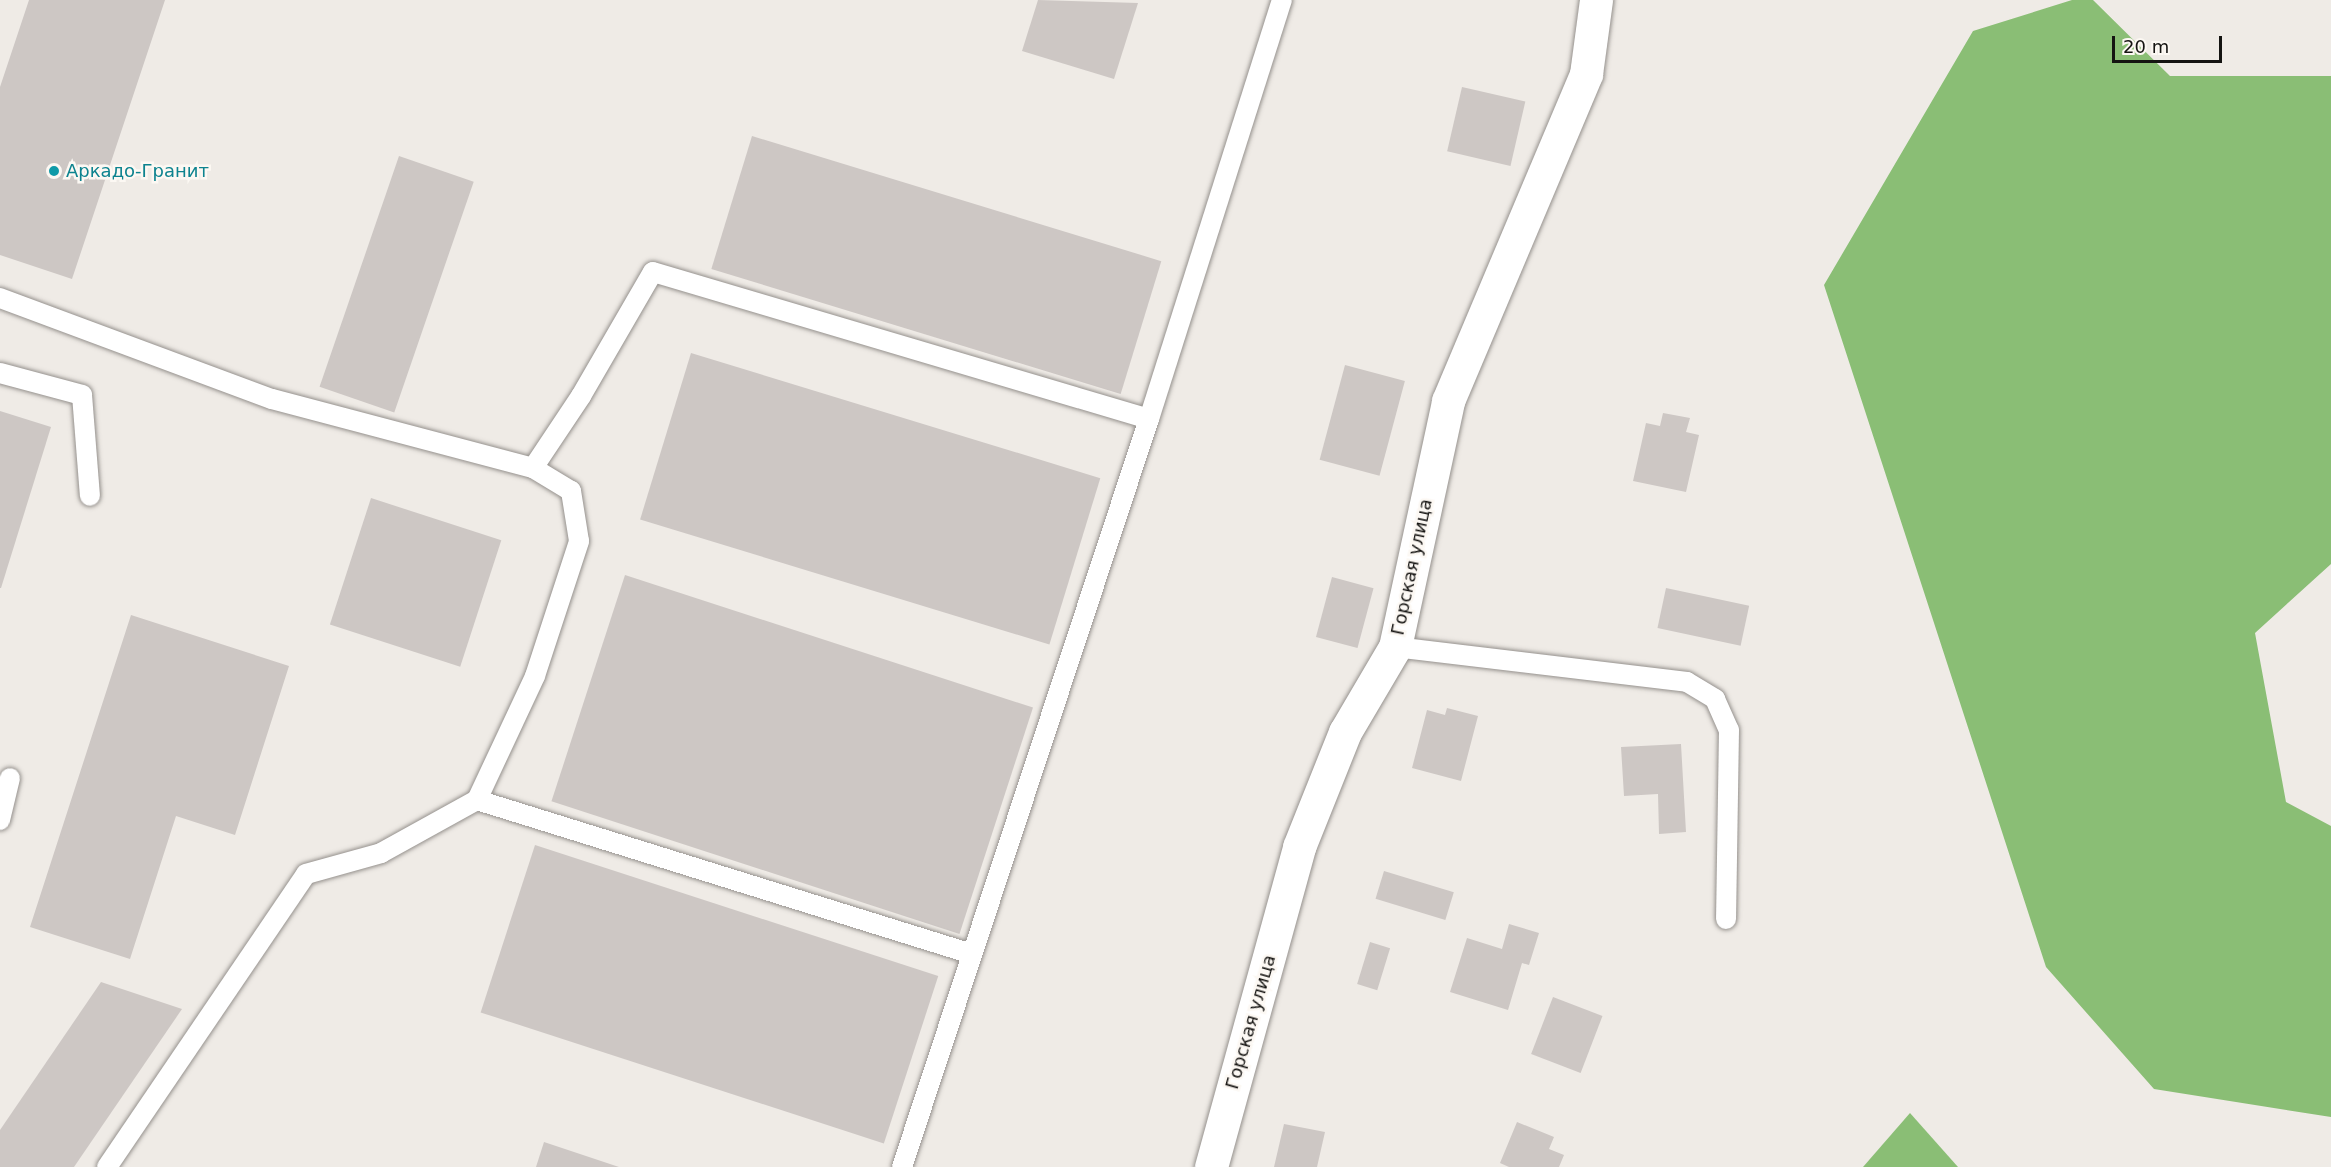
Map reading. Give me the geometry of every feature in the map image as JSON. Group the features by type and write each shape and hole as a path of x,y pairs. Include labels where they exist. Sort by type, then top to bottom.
{"street":[{"name":"Горская улица","path":"1211,1167 1299,847 1345,732 1395,647 1448,401 1586,74 1596,0"}],"lane":[{"path":"902,1167 1149,419 1282,0"},
{"path":"533,468 581,396 653,272 1149,419"},
{"path":"0,298 272,399 533,468 571,491 579,541 535,676 477,800 381,853 306,874 107,1167"},
{"path":"0,373 82,395 90,496"},
{"path":"1395,647 1688,682 1715,699 1729,730 1725,919"},
{"path":"0,820 10,778"},
{"path":"477,800 972,954"}],"green space":[{"path":"2072,0 2093,0 2170,76 2331,76 2331,564 2255,633 2286,802 2331,826 2331,1117 2154,1089 2046,967 1824,285 1973,31"},
{"path":"1910,1113 1958,1167 1863,1167"}],"building":[{"name":"Аркадо-Гранит","path":"29,0 165,0 72,279 0,255 0,87"},
{"path":"1038,0 1138,3 1114,79 1022,51"},
{"path":"1462,87 1525,102 1510,166 1447,151"},
{"path":"752,136 1161,261 1121,394 711,269"},
{"path":"399,156 474,182 394,412 320,387"},
{"path":"691,353 1100,478 1049,645 640,519"},
{"path":"1345,365 1405,381 1380,476 1320,460"},
{"path":"0,411 51,427 1,588 0,588"},
{"path":"1663,413 1690,418 1686,432 1699,435 1686,492 1633,481 1646,423 1660,426"},
{"path":"371,498 501,540 460,667 330,624"},
{"path":"625,575 1033,708 959,934 551,801"},
{"path":"1332,577 1374,588 1357,648 1316,637"},
{"path":"1666,588 1749,606 1741,646 1657,628"},
{"path":"131,615 289,666 235,835 176,816 130,959 30,927"},
{"path":"1447,708 1478,716 1461,781 1412,768 1427,710 1445,715"},
{"path":"1681,744 1686,832 1659,834 1658,794 1624,796 1621,747"},
{"path":"535,845 938,976 884,1143 481,1012"},
{"path":"1384,871 1454,892 1445,920 1376,899"},
{"path":"1509,924 1539,933 1529,965 1522,963 1508,1010 1450,992 1467,938 1502,949"},
{"path":"1370,942 1390,948 1377,990 1357,984"},
{"path":"101,982 182,1009 74,1167 0,1167 0,1130"},
{"path":"1553,997 1602,1016 1581,1073 1531,1054"},
{"path":"1517,1122 1554,1137 1549,1149 1564,1155 1559,1167 1509,1167 1500,1163"},
{"path":"1284,1124 1325,1132 1317,1167 1274,1167"},
{"path":"544,1142 619,1167 536,1167"}],"place":[{"name":"Аркадо-Гранит","path":"54,171"}]}
